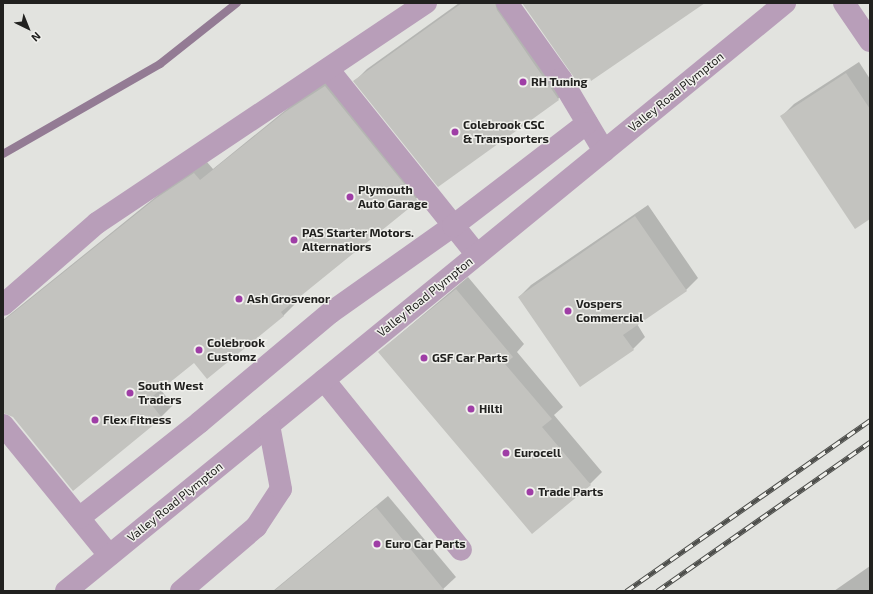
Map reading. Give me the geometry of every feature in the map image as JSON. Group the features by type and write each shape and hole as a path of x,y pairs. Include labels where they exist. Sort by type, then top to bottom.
{"street":[{"path":"3,305 97,223 426,3"},
{"path":"507,3 561,80 604,151"},
{"name":"Valley Road Plympton","path":"66,591 785,3"},
{"path":"844,3 870,41"},
{"path":"328,69 477,255"},
{"path":"79,518 200,422 330,313 453,226 587,123"},
{"path":"324,380 461,550"},
{"path":"3,425 109,555"},
{"path":"181,591 256,527 282,489 269,425"}],"building":[{"path":"462,3 495,3 497,10 559,100 438,187 353,81"},
{"path":"522,3 705,3 591,81 590,78 580,86"},
{"path":"846,73 870,109 870,219 855,229 780,116"},
{"path":"325,86 418,201 281,312 284,316 207,379 194,363 148,400 162,418 73,491 13,417 3,413 3,321 155,199 194,173 200,180 285,112"},
{"name":"Vospers Commercial","path":"635,216 687,291 623,335 634,350 580,387 518,297"},
{"path":"456,289 513,357 505,364 552,419 542,427 591,485 532,534 378,352"},
{"path":"376,507 445,591 274,591"}],"waterway":[{"path":"3,154 160,64 237,3"}],"railway":[{"path":"626,591 870,420"},
{"path":"657,591 870,442"}],"place":[{"name":"RH Tuning","path":"523,82"},
{"name":"Colebrook CSC & Transporters","path":"455,132"},
{"name":"Plymouth Auto Garage","path":"350,197"},
{"name":"PAS Starter Motors. Alternatiors","path":"294,240"},
{"name":"Ash Grosvenor","path":"239,299"},
{"name":"Vospers Commercial","path":"568,311"},
{"name":"Colebrook Customz","path":"199,350"},
{"name":"GSF Car Parts","path":"424,358"},
{"name":"South West Traders","path":"130,393"},
{"name":"Hilti","path":"471,409"},
{"name":"Flex Fitness","path":"95,420"},
{"name":"Eurocell","path":"506,453"},
{"name":"Trade Parts","path":"530,492"},
{"name":"Euro Car Parts","path":"377,544"}]}
